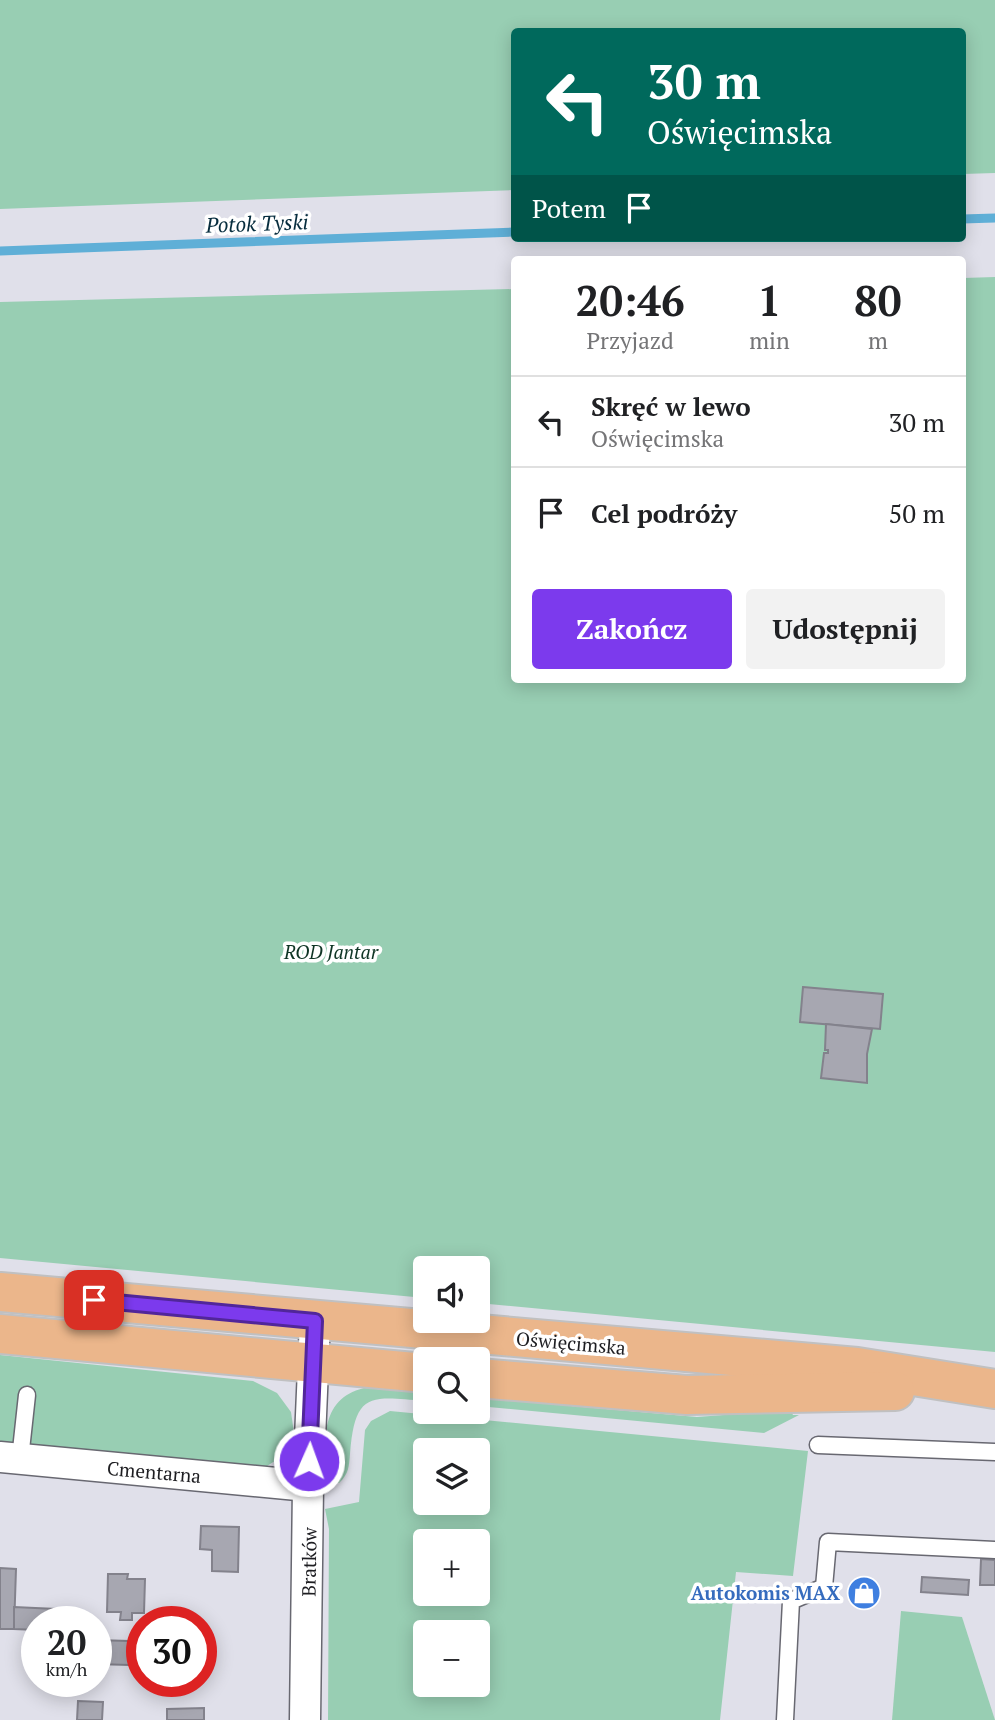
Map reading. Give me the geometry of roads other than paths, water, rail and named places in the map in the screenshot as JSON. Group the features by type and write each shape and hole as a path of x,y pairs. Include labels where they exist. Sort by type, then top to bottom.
{"main road":[{"name":"Oświęcimska","path":"0,1292 858,1367 984,1388"},
{"path":"0,1334 413,1372"},
{"name":"Oświęcimska","path":"490,1379 687,1395 984,1388"}],"street":[{"name":"Bratków","path":"306,1720 310,1504 308,1486 315,1321"},
{"name":"Cmentarna","path":"10,1458 308,1486"}],"lane":[{"path":"10,1458 27,1395"},
{"path":"818,1444 995,1452"},
{"path":"785,1720 791,1601 824,1587 828,1542 995,1550"}],"waterway":[{"name":"Potok Tyski","path":"966,219 995,218"},
{"name":"Potok Tyski","path":"0,251 511,232"}],"place":[{"name":"Autokomis MAX","path":"864,1593"}],"park label":[{"name":"ROD Jantar","path":"331,952"}]}
